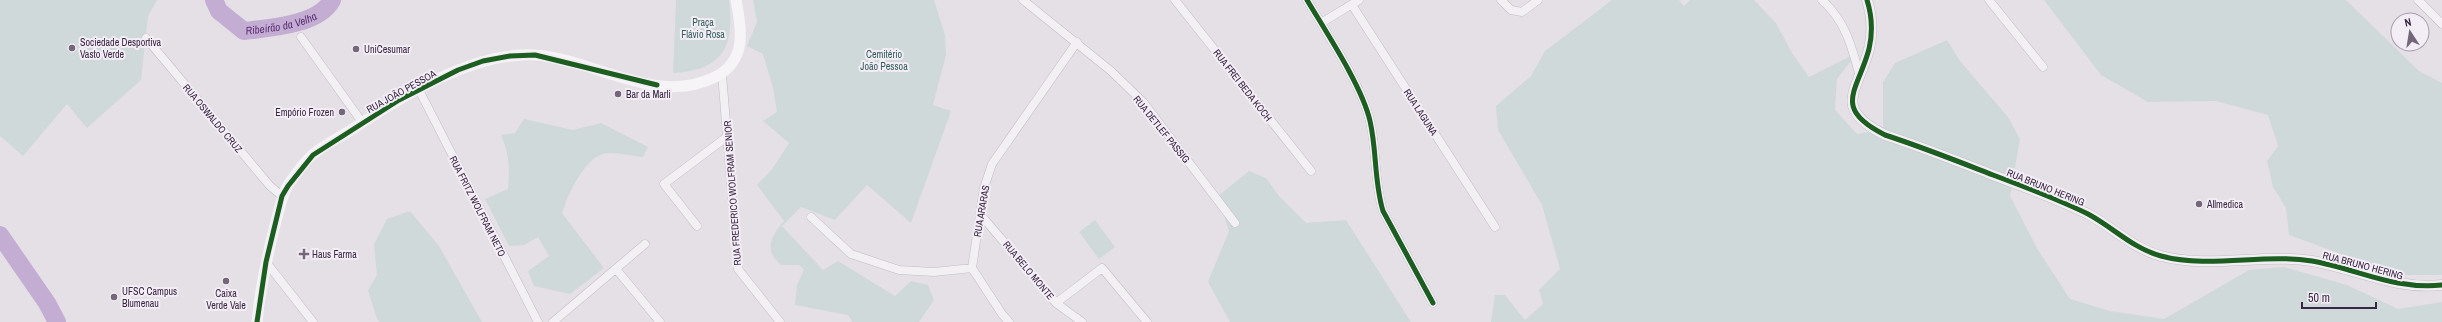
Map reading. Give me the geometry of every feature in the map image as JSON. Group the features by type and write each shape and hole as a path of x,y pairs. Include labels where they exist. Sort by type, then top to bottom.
{"main road":[{"name":"RUA JOÃO PESSOA","path":"257,322 266,262 282,196 299,170 312,155 362,122 458,70 483,61 510,56 535,55 656,85 692,85 722,74 732,64 739,52 742,37 736,0"}],"street":[{"name":"RUA DETLEF PASSIG","path":"1023,0 1077,42 1143,102 1236,223"},
{"name":"RUA FREI BEDA KOCH","path":"1175,0 1311,171"},
{"path":"1307,0 1362,99 1370,121 1376,156 1378,195 1383,212 1433,303"},
{"path":"1501,0 1511,10 1522,12 1538,0"},
{"path":"1822,0 1842,22 1851,44 1859,73"},
{"name":"RUA BRUNO HERING","path":"1867,0 1870,11 1872,31 1869,49 1853,92 1853,102 1855,111 1865,125 1885,135 2054,198 2090,215 2120,237 2151,253 2178,260 2300,259 2341,267 2392,283 2411,286 2442,285"},
{"path":"1989,0 2043,67"},
{"path":"2418,0 2442,24"},
{"path":"1321,23 1355,3"},
{"name":"RUA LAGUNA","path":"1355,3 1494,227"},
{"path":"301,37 362,122"},
{"name":"RUA OSWALDO CRUZ","path":"146,38 270,186 282,196"},
{"name":"RUA ARARAS","path":"972,268 984,188 992,164 1077,42"},
{"name":"RUA FREDERICO WOLFRAM SENIOR","path":"722,74 738,269 780,322"},
{"name":"RUA FRITZ WOLFRAM NETO","path":"420,90 538,322"},
{"path":"697,226 664,184 728,136"},
{"name":"RUA BELO MONTE","path":"980,214 1056,303 1082,322"},
{"path":"811,217 850,254 899,270 934,272 972,268 1002,314 1009,322"},
{"path":"553,322 645,244"},
{"path":"266,262 313,322"},
{"path":"1056,303 1102,268 1147,322"},
{"path":"616,269 660,322"}],"green space":[{"name":"Sociedade Desportiva Vasto Verde","path":"0,0 157,0 148,16 141,80 87,128 67,104 23,156 0,136"},
{"name":"Praça Flávio Rosa","path":"676,0 729,0 730,31 727,43 722,53 714,61 704,67 690,71 673,73"},
{"name":"Cemitério João Pessoa","path":"753,0 934,0 945,35 946,55 933,105 951,111 911,223 867,185 835,220 801,207 782,226 823,270 838,261 895,296 911,281 928,285 934,300 919,322 852,322 848,315 795,305 797,285 804,270 799,265 781,265 775,259 772,253 771,243 773,237 784,221 757,185 773,168 789,143 763,121 777,112 773,88 763,54 747,46 757,22"},
{"path":"1612,0 1679,0 1684,6 1690,0 1754,0 1776,23 1792,53 1809,77 1857,53 1837,79 1835,110 1857,134 1883,129 1883,82 1895,63 1947,40 1960,61 2008,117 2020,139 2010,196 2038,250 2070,299 2110,311 2164,319 2249,270 2284,267 2347,285 2398,309 2442,302 2442,322 1491,322 1495,295 1505,295 1525,320 1543,304 1539,290 1560,269 1542,205 1498,130 1496,106 1531,76 1545,51"},
{"path":"2044,0 2346,0 2390,43 2390,52 2399,52 2419,71 2442,83 2442,275 2398,275 2289,235 2286,208 2273,187 2267,161 2278,146 2268,115 2215,101 2148,102 2101,75"},
{"path":"524,119 573,130 601,123 648,147 643,157 613,153 601,155 586,167 573,186 562,213 604,268 570,294 534,286 528,271 549,256 538,237 524,245 509,246 485,199 508,189 508,161 506,148 501,135 515,133"},
{"path":"1249,171 1266,178 1279,196 1306,223 1346,220 1411,322 1230,322 1208,282 1229,231 1218,196"},
{"path":"410,211 439,246 482,322 380,322 377,319 368,290 377,275 374,244 387,219"},
{"path":"1095,220 1115,247 1099,259 1079,232"}],"waterway":[{"name":"Ribeirão da Velha","path":"214,0 219,11 244,31 292,24 305,20 326,8 332,0"},
{"name":"Ribeirão da Velha","path":"0,235 47,303 57,322"}],"cycle path":[{"path":"1307,0 1343,59 1366,107 1374,144 1378,189 1383,211 1433,303"},
{"path":"1867,0 1871,18 1871,36 1869,49 1855,88 1853,107 1858,116 1868,125 1885,135 1939,154 2065,203 2097,219 2141,248 2161,256 2180,260 2198,261 2293,259 2312,261 2392,282 2425,286 2442,285"},
{"path":"257,322 266,262 282,196 288,186 313,155 399,100 458,70 483,61 510,56 535,55 657,85"}],"place":[{"name":"Sociedade Desportiva Vasto Verde","path":"72,48"},
{"name":"UniCesumar","path":"356,49"},
{"name":"Bar da Marli","path":"618,94"},
{"name":"Empório Frozen","path":"342,112"},
{"name":"Allmedica","path":"2199,204"},
{"name":"Haus Farma","path":"304,254"},
{"name":"Caixa Verde Vale","path":"226,281"},
{"name":"UFSC Campus Blumenau","path":"114,297"}]}
